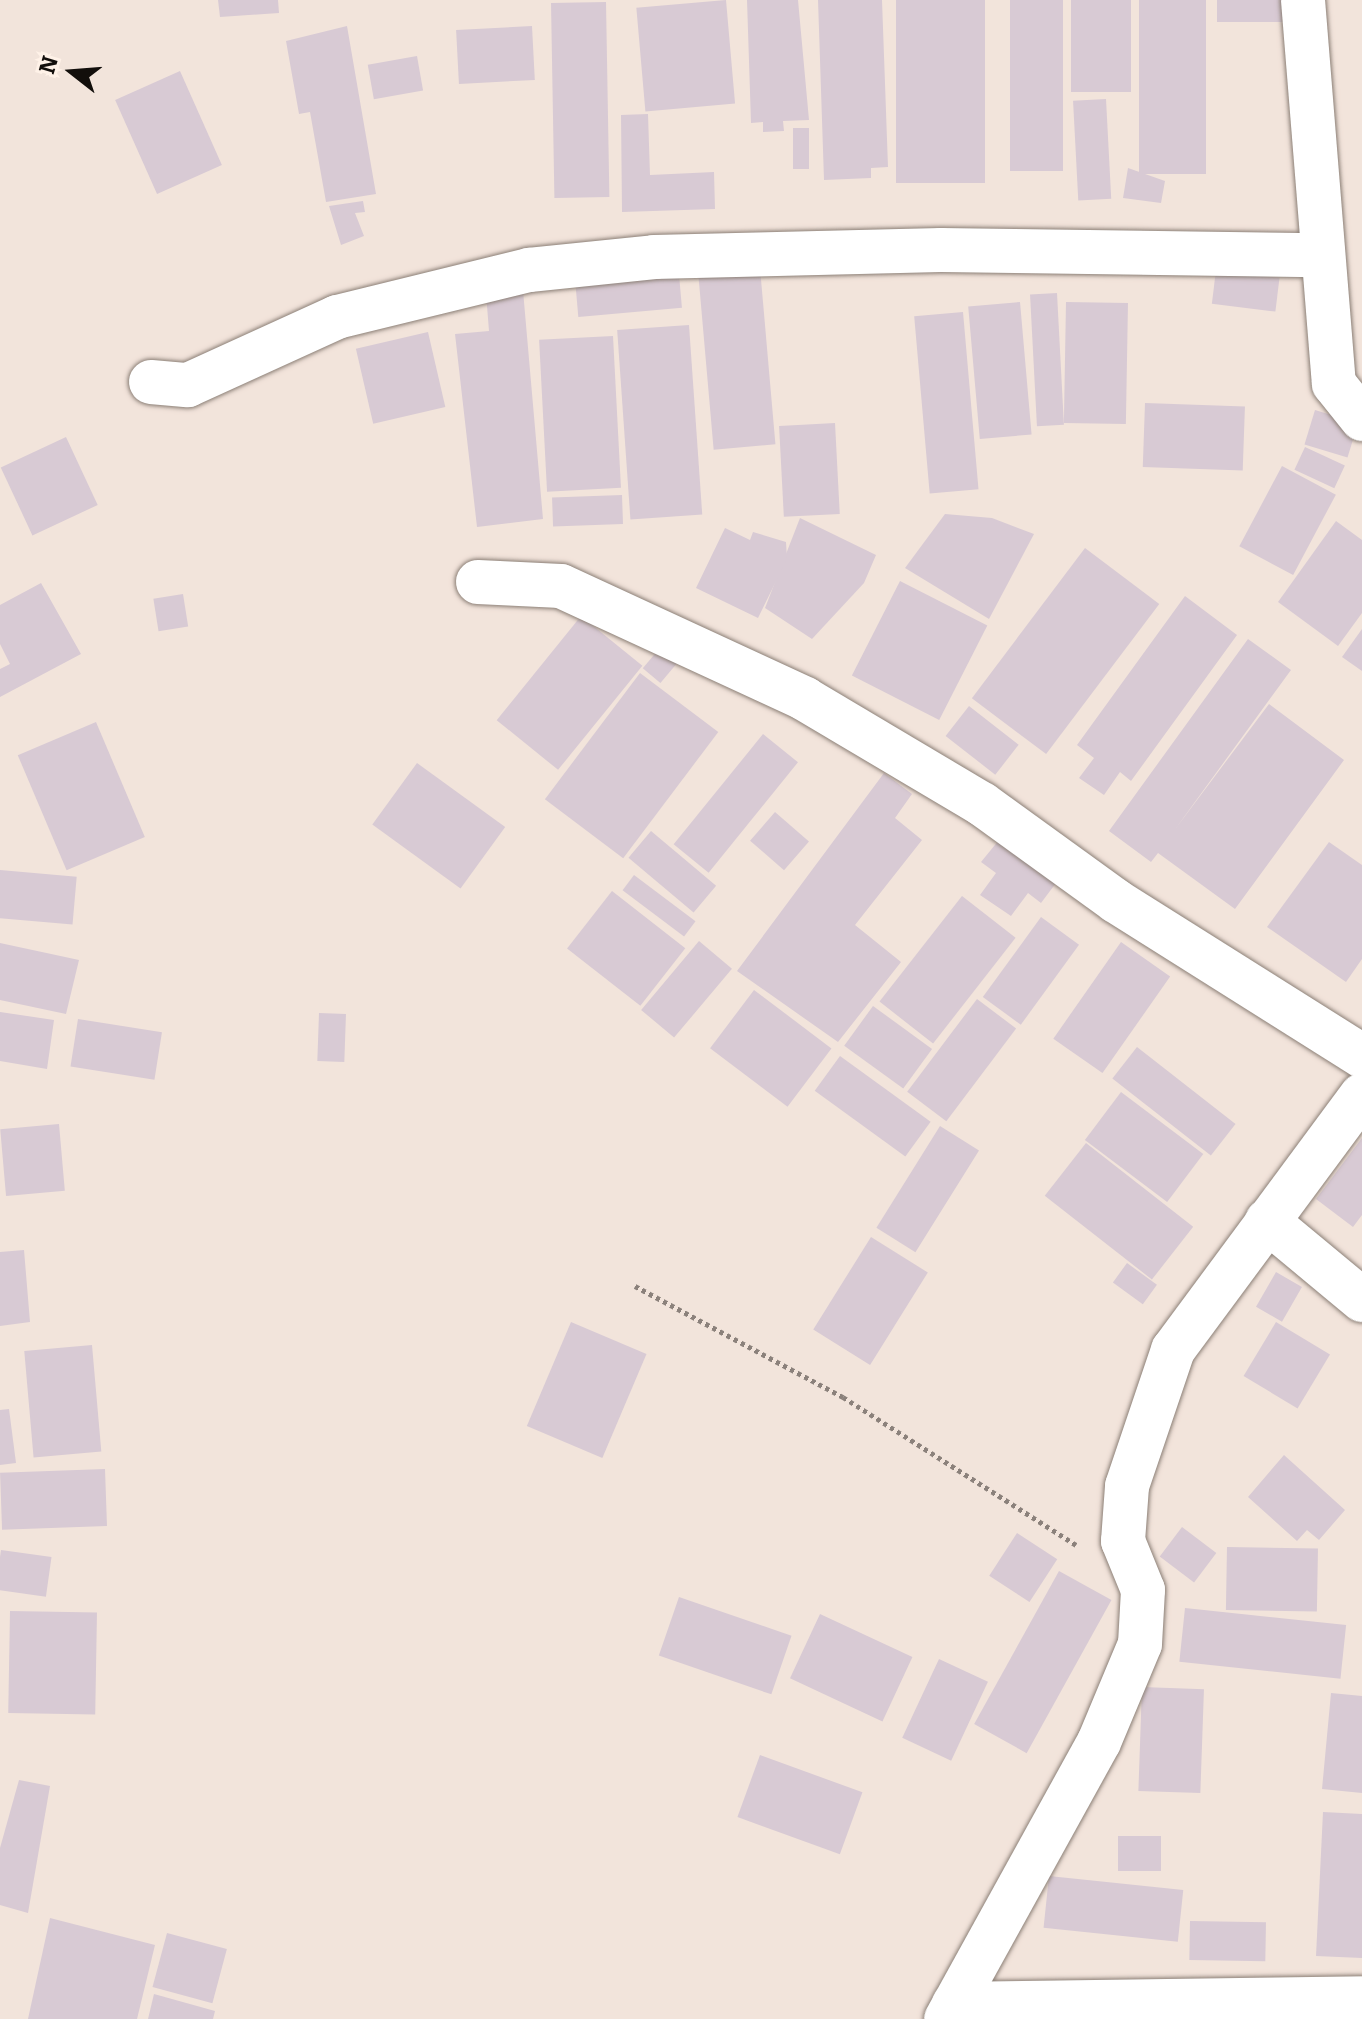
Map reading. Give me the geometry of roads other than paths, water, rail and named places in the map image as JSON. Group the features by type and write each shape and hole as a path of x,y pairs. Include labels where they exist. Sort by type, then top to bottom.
{"street":[{"path":"1303,0 1318,255 1334,384 1362,419"},
{"path":"151,382 202,381 337,317 529,270 638,258 941,250 1318,255"},
{"path":"478,582 519,579 596,598 805,699 982,804 1116,901 1362,1056"},
{"path":"950,2012 1099,1742 1140,1644 1143,1590 1123,1541 1127,1486 1173,1350 1362,1095"},
{"path":"1267,1221 1362,1300"},
{"path":"950,2012 1362,1998"}]}
